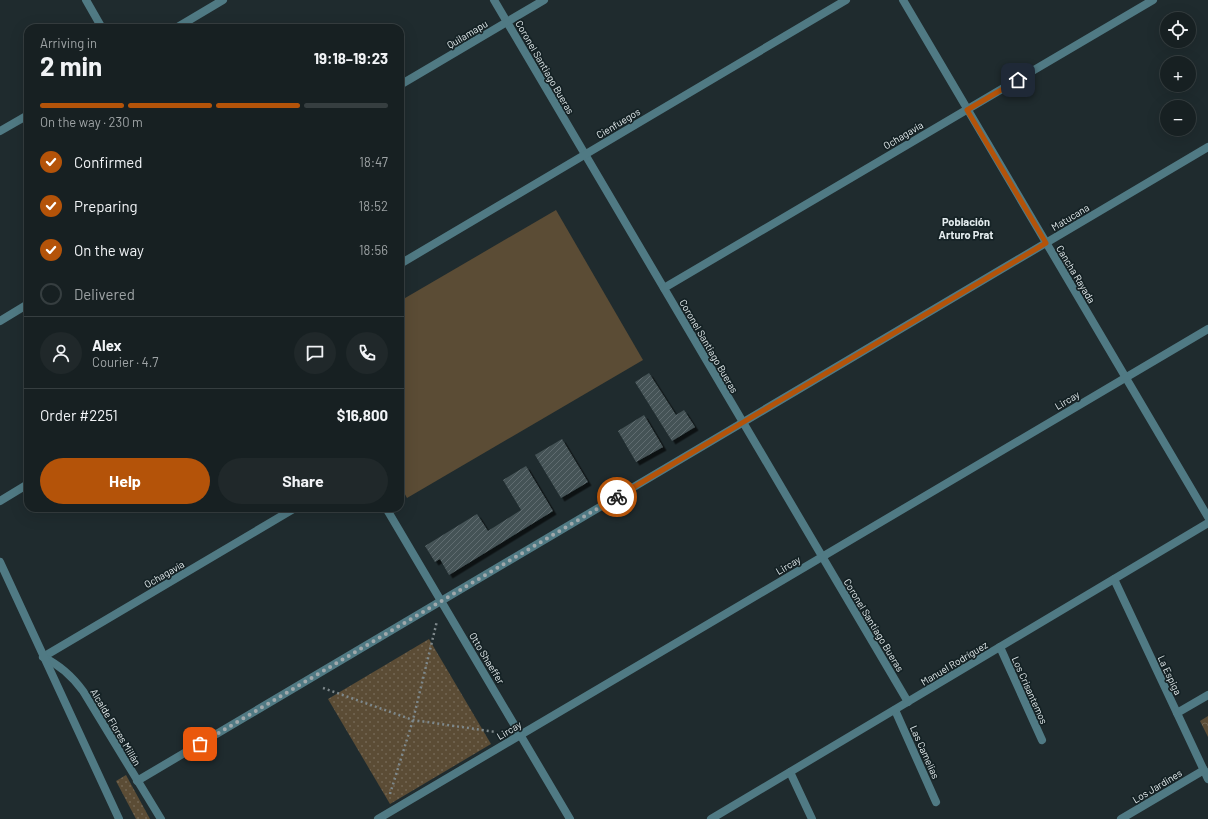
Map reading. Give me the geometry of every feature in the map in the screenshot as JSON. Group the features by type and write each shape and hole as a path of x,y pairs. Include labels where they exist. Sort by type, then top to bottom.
{"street":[{"path":"86,0 100,24"},
{"path":"183,24 223,0"},
{"name":"Coronel Santiago Bueras","path":"494,0 908,702"},
{"name":"Quilamapu","path":"404,83 544,0"},
{"name":"Cienfuegos","path":"404,262 846,0"},
{"name":"Cancha Rayada","path":"903,0 1208,517"},
{"name":"Ochagavía","path":"664,288 1153,0"},
{"path":"0,131 24,117"},
{"name":"Matucana","path":"137,781 1208,147"},
{"path":"0,321 24,306"},
{"name":"Lircay","path":"381,817 1208,329"},
{"path":"0,501 24,486"},
{"name":"Ochagavía","path":"43,656 289,512"},
{"name":"Otto Shaeffer","path":"388,512 570,819"},
{"name":"Manuel Rodríguez","path":"711,819 1208,523"},
{"path":"0,562 119,819"},
{"name":"La Espiga","path":"1114,579 1208,779"},
{"name":"Los Crisantemos","path":"1000,647 1042,740"},
{"name":"Alcalde Flores Millán","path":"43,656 63,669 74,679 83,691 161,819"},
{"path":"1177,713 1208,695"},
{"name":"Las Camelias","path":"895,710 936,802"},
{"name":"Los Jardines","path":"1122,819 1204,770"},
{"path":"790,772 812,819"}],"path":[{"path":"381,817 413,720 441,601"},
{"path":"305,682 413,720 520,735"}],"green space":[{"path":"556,210 643,360 407,498 404,492 404,299"},
{"path":"429,639 491,744 390,804 328,699"},
{"path":"1208,716 1208,737 1200,721"},
{"path":"126,775 150,819 136,819 116,781"}],"building":[{"path":"649,373 676,415 684,410 695,427 672,441 635,382"},
{"path":"644,415 663,447 636,462 618,431"},
{"path":"562,439 588,482 561,498 535,455"},
{"path":"526,466 553,511 449,575 440,559 435,562 425,546 477,514 488,531 521,510 503,480"}],"way so far":[{"path":"200,744 617,497"}],"district":[{"name":"Población Arturo Prat","path":"966,228"}],"route":[{"path":"617,497 1046,243 967,110 1018,80"}]}
